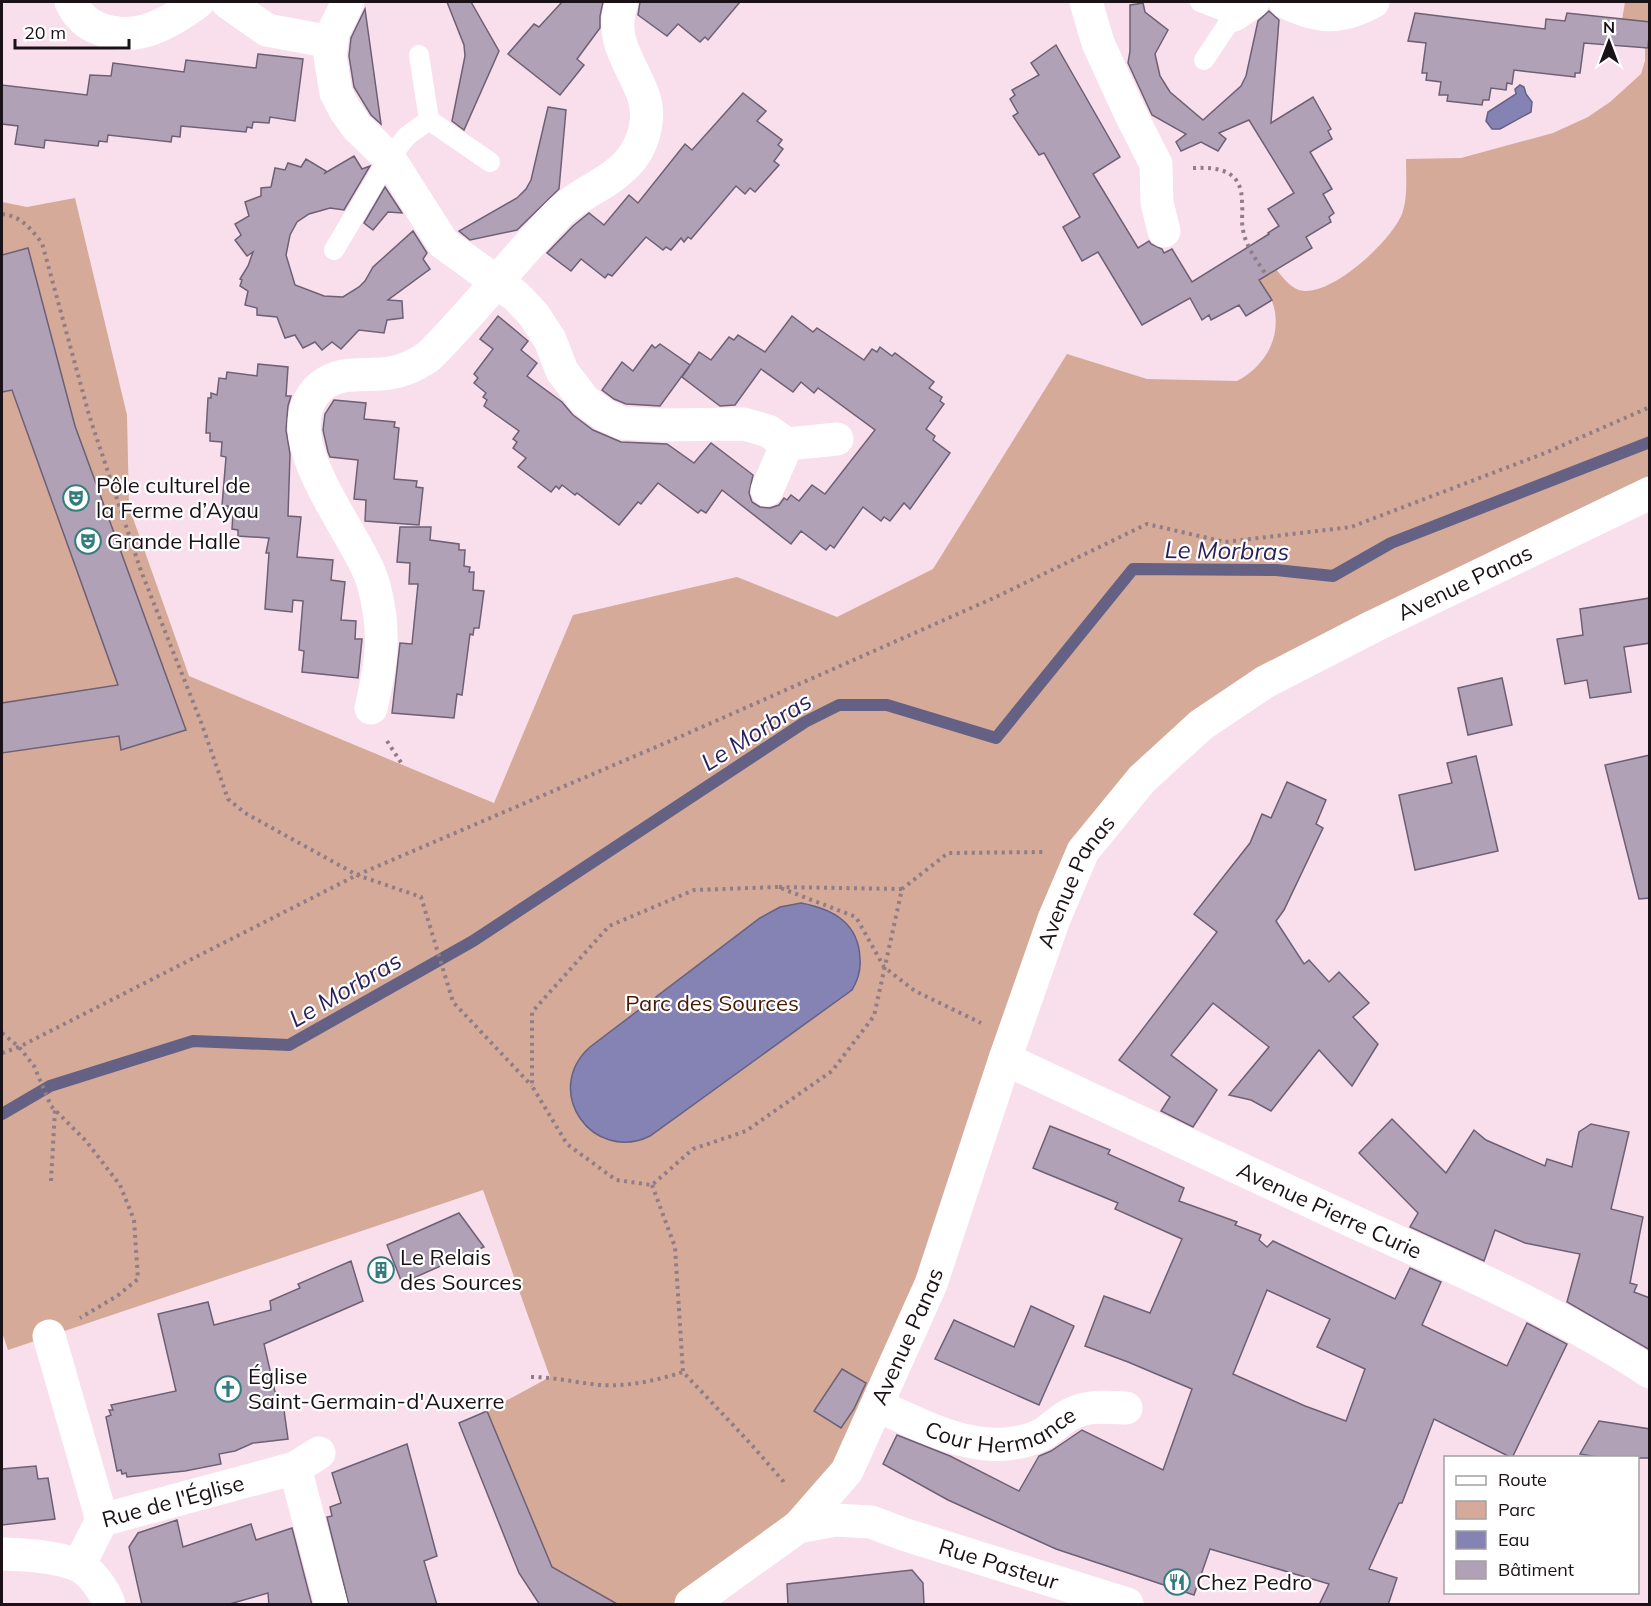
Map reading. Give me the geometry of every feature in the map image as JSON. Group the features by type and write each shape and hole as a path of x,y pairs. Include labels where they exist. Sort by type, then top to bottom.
{"street":[{"path":"71,2 74,10 83,20 95,27 106,32 128,34 158,26 198,2"},
{"path":"227,2 267,30 331,42"},
{"path":"348,2 337,21 331,42 331,69 336,93 357,127 390,158 443,243 516,296 534,315 550,340 562,371 572,386 596,410 613,420 642,425 744,424 768,431 787,444 837,439"},
{"path":"371,708 381,667 381,618 367,567 324,489 311,459 304,430 305,410 314,393 334,378 357,374 388,374 420,363 435,351 564,209 628,163 641,143 647,113 618,36 617,18 622,2"},
{"path":"1086,2 1098,43 1156,164 1157,203 1164,231"},
{"path":"1285,2 1304,11 1328,15 1352,12 1373,2"},
{"path":"767,490 787,444"},
{"name":"Avenue Panas","path":"798,1527 847,1471 931,1284 1008,1049 1054,919 1083,851 1142,779 1201,725 1265,682 1374,626 1650,493"},
{"name":"Avenue Pierre Curie","path":"1008,1049 1524,1300 1605,1343 1650,1372"},
{"path":"49,1336 102,1520"},
{"name":"Cour Hermance","path":"878,1406 944,1435 971,1443 996,1444 1021,1442 1042,1434 1080,1410 1106,1407 1126,1408"},
{"name":"Rue de l'Église","path":"79,1565 102,1520 307,1460 331,1605"},
{"path":"847,1471 856,1501 871,1522"},
{"name":"Rue Pasteur","path":"691,1605 798,1527 835,1520 871,1522 1127,1605"},
{"path":"2,1554 50,1559 79,1565 98,1583 109,1605"}],"lane":[{"path":"1200,2 1244,8 1204,60"},
{"path":"419,55 429,120 490,162"},
{"path":"334,250 390,158 407,136 429,120"}],"path":[{"path":"1156,164 1215,169 1232,175 1238,181 1242,193 1242,223 1245,238 1252,255 1267,276"},
{"path":"2,214 11,215 27,224 42,243 88,415 137,560 201,722 228,799 245,813 357,875 421,897 453,1002 532,1086 567,1144 616,1180 652,1185 693,1149 746,1131 832,1071 874,1016 902,889 948,853 1083,851"},
{"path":"2,1053 19,1047 357,875 716,721 996,597 1148,524 1225,542 1351,527 1545,453 1650,407"},
{"path":"532,1086 532,1012 609,926 694,890 778,887 902,889"},
{"path":"778,887 856,917 884,967 915,991 1008,1049"},
{"path":"2,1033 19,1047 34,1066 53,1108 86,1141 120,1185 134,1220 138,1279 117,1296 49,1336"},
{"path":"51,1181 53,1108"},
{"path":"652,1185 675,1247 683,1372 783,1481 798,1527"},
{"path":"531,1377 550,1377 603,1385 657,1381 683,1372"}],"green space":[{"name":"Parc des Sources","path":"1625,2 1649,2 1649,493 1265,682 1083,851 847,1471 691,1604 597,1604 584,1585 551,1566 487,1411 550,1377 483,1190 8,1350 2,1332 2,202 27,207 75,198 127,415 129,507 189,676 494,803 573,615 737,577 837,617 933,569 1067,354 1147,379 1237,381 1247,375 1264,358 1270,348 1276,325 1271,298 1259,280 1276,269 1288,283 1300,290 1317,289 1331,284 1361,263 1386,238 1402,214 1406,194 1406,159 1461,158 1553,133 1588,117 1610,102 1641,74 1645,61 1645,49 1641,41 1621,26"}],"water":[{"path":"1520,85 1524,87 1532,102 1531,112 1500,129 1492,129 1486,121 1488,112 1516,94 1515,89"},
{"path":"801,903 824,909 833,914 849,927 855,936 860,968 852,990 650,1136 629,1142 610,1140 593,1132 580,1118 572,1102 571,1083 576,1065 590,1047 760,918 780,907"}],"building":[{"path":"447,2 471,2 499,51 464,130 452,121 465,56 464,45"},
{"path":"562,2 603,2 600,28 577,59 584,65 560,95 508,54 534,24 539,27"},
{"path":"640,2 740,2 708,40 705,37 700,42 678,24 667,36 638,15"},
{"path":"1143,3 1145,12 1168,30 1155,54 1160,76 1170,92 1203,120 1241,86 1246,76 1258,21 1269,11 1279,20 1271,123 1313,97 1331,129 1328,131 1332,139 1310,152 1332,189 1323,194 1334,213 1329,217 1331,222 1306,237 1312,248 1259,280 1272,300 1246,316 1239,305 1211,320 1209,315 1202,320 1190,298 1142,325 1098,252 1082,261 1063,227 1080,217 1044,153 1039,155 1013,116 1018,113 1010,99 1015,95 1012,90 1039,75 1031,63 1056,45 1120,157 1093,174 1138,248 1149,241 1162,249 1164,253 1172,249 1192,282 1279,226 1268,209 1294,193 1249,120 1219,133 1226,139 1218,151 1201,142 1181,151 1176,142 1186,134 1152,115 1128,63 1130,5"},
{"path":"365,9 381,124 371,115 354,87 349,56 351,38"},
{"path":"1415,13 1545,29 1546,19 1565,21 1567,13 1650,22 1648,48 1584,43 1580,73 1575,73 1575,77 1514,70 1512,84 1507,83 1506,90 1491,88 1489,100 1483,100 1482,105 1447,101 1448,95 1439,95 1441,82 1426,80 1427,73 1422,73 1426,43 1408,41"},
{"path":"258,54 303,59 295,121 270,117 269,123 253,122 252,128 247,127 246,132 181,126 180,137 172,136 171,142 108,135 107,142 99,141 98,146 45,140 44,148 15,144 18,126 2,124 2,85 87,95 90,75 111,76 113,63 184,72 186,60 256,68"},
{"path":"743,93 766,111 757,121 782,140 778,145 783,149 774,161 779,165 755,192 750,188 745,194 736,186 691,239 688,237 684,242 681,238 671,250 666,247 663,250 646,237 612,276 608,274 605,278 581,259 571,271 547,253 589,213 604,225 629,195 638,203 685,144 692,150"},
{"path":"548,107 566,110 559,189 517,230 470,240 459,231 517,198 526,189 531,180"},
{"path":"354,156 362,169 370,166 344,210 330,208 309,214 297,222 290,235 286,255 295,285 324,296 343,297 359,287 373,267 413,231 427,253 423,259 430,269 388,300 402,301 403,318 387,320 384,333 359,330 341,349 332,342 322,350 315,342 303,348 295,335 285,338 277,317 257,315 257,308 245,305 248,291 240,286 242,280 240,279 253,252 247,256 235,240 241,235 235,224 249,216 245,202 261,196 261,188 271,187 275,168 285,170 288,163 301,167 306,159 326,171 325,173"},
{"path":"385,187 402,213 388,212 373,230 364,223"},
{"name":"Pôle culturel de la Ferme d’Ayau","path":"28,248 75,426 186,730 121,750 119,736 2,753 2,703 118,685 12,390 2,392 2,255"},
{"path":"498,316 528,341 521,350 537,363 527,376 562,402 573,415 593,430 621,442 667,444 694,463 711,443 753,475 749,493 752,502 760,507 770,508 779,505 784,498 787,500 791,495 799,501 812,485 825,494 875,430 818,388 814,393 801,382 793,392 761,369 735,405 720,406 682,377 699,352 711,360 729,337 734,340 738,335 765,352 792,316 813,332 817,328 864,360 872,349 877,352 880,347 892,356 895,353 934,382 929,388 942,397 940,401 944,404 926,429 935,436 933,440 950,453 910,509 904,503 890,521 884,517 881,521 863,507 834,548 830,545 826,550 801,531 791,544 722,490 706,513 701,510 698,513 658,483 641,504 638,502 619,525 577,493 575,495 562,485 559,489 556,486 551,492 518,467 526,458 513,448 517,442 513,439 519,431 484,406 487,400 483,397 486,393 474,383 478,378 474,374 493,349 480,339"},
{"path":"660,344 690,365 660,406 626,404 602,390 622,362 633,371 652,345 655,348"},
{"path":"258,364 288,367 286,396 291,396 286,430 290,454 288,516 301,517 297,557 333,560 331,580 345,582 341,620 356,621 355,639 362,639 358,678 302,672 304,651 299,650 303,601 293,600 292,612 265,609 269,553 266,553 269,538 238,536 238,530 232,529 233,513 228,512 228,506 222,506 226,457 221,456 222,442 210,441 210,433 206,433 208,398 211,398 211,393 217,395 219,378 226,379 227,372 257,376"},
{"path":"334,400 366,403 364,419 395,422 394,427 399,428 394,479 417,481 416,487 423,488 419,525 365,521 366,500 354,499 358,460 330,457 328,452 323,430 325,414"},
{"path":"400,527 431,527 430,540 459,544 459,550 465,550 464,566 470,567 469,572 474,572 473,590 484,591 479,628 474,628 473,635 470,634 462,695 457,694 454,718 392,713 400,643 412,644 418,584 409,584 410,563 397,562"},
{"path":"1650,598 1650,643 1624,647 1631,692 1590,698 1587,680 1565,684 1557,639 1583,635 1580,609"},
{"path":"1502,678 1512,725 1468,735 1458,688"},
{"path":"1650,755 1650,898 1639,899 1605,765"},
{"path":"1476,756 1498,851 1415,870 1399,795 1452,783 1447,763"},
{"path":"1287,782 1326,800 1316,824 1323,828 1284,910 1276,921 1304,964 1309,960 1329,982 1339,972 1369,1003 1353,1017 1378,1044 1352,1086 1319,1050 1271,1111 1251,1100 1229,1095 1269,1047 1213,1003 1171,1055 1217,1090 1193,1127 1161,1111 1170,1097 1119,1060 1217,932 1194,914 1250,843 1262,814 1271,818"},
{"path":"1392,1119 1446,1173 1474,1130 1486,1140 1545,1166 1547,1159 1572,1167 1579,1132 1591,1124 1629,1132 1611,1209 1643,1217 1630,1283 1637,1285 1634,1292 1650,1298 1650,1350 1567,1302 1580,1254 1525,1243 1495,1230 1484,1261 1410,1227 1418,1213 1359,1153"},
{"path":"1050,1126 1110,1150 1108,1154 1184,1188 1179,1201 1237,1222 1235,1225 1261,1235 1259,1240 1267,1247 1273,1241 1395,1299 1410,1268 1441,1282 1422,1325 1507,1366 1527,1323 1567,1344 1513,1456 1508,1456 1434,1419 1402,1503 1399,1503 1369,1569 1397,1578 1388,1605 1319,1605 1329,1584 1210,1549 1194,1595 1056,1549 948,1500 883,1464 897,1435 950,1456 1019,1491 1039,1456 1051,1451 1082,1430 1163,1470 1192,1389 1085,1346 1104,1296 1150,1313 1182,1239 1115,1209 1118,1203 1033,1168","holes":["1267,1290 1330,1319 1317,1347 1365,1369 1346,1421 1305,1406 1233,1374"]},
{"path":"459,1213 484,1247 402,1283 387,1245"},
{"name":"Église Saint-Germain-d'Auxerre","path":"351,1261 363,1301 264,1344 278,1405 283,1403 288,1439 253,1443 235,1451 219,1454 221,1464 185,1471 127,1477 126,1473 122,1474 121,1470 117,1471 106,1417 111,1415 109,1410 113,1410 111,1405 176,1391 158,1314 208,1302 214,1325 271,1310 270,1301 300,1288 298,1284"},
{"path":"1031,1306 1074,1326 1039,1405 935,1359 954,1320 1014,1347"},
{"path":"842,1369 866,1383 854,1409 841,1428 814,1411"},
{"path":"487,1411 552,1567 619,1605 540,1605 519,1573 459,1423"},
{"path":"1599,1421 1650,1429 1650,1458 1580,1454"},
{"path":"407,1444 437,1556 424,1561 437,1605 349,1605 327,1517 332,1516 330,1507 341,1503 332,1473"},
{"path":"36,1466 38,1479 48,1478 55,1519 2,1525 2,1469"},
{"path":"177,1520 183,1547 251,1524 256,1540 292,1528 312,1605 269,1605 268,1593 226,1605 142,1605 129,1547 138,1533"},
{"path":"912,1570 923,1583 924,1605 788,1605 787,1584"}],"waterway":[{"name":"Le Morbras","path":"2,1114 50,1086 193,1041 289,1045 473,941 805,722 839,705 887,705 996,738 1133,569 1276,570 1333,576 1391,543 1650,442"}],"place":[{"name":"Pôle culturel de la Ferme d’Ayau","path":"76,498"},
{"name":"Grande Halle","path":"88,541"},
{"name":"Le Relais des Sources","path":"381,1270"},
{"name":"Église Saint-Germain-d'Auxerre","path":"228,1389"},
{"name":"Chez Pedro","path":"1177,1582"}]}
